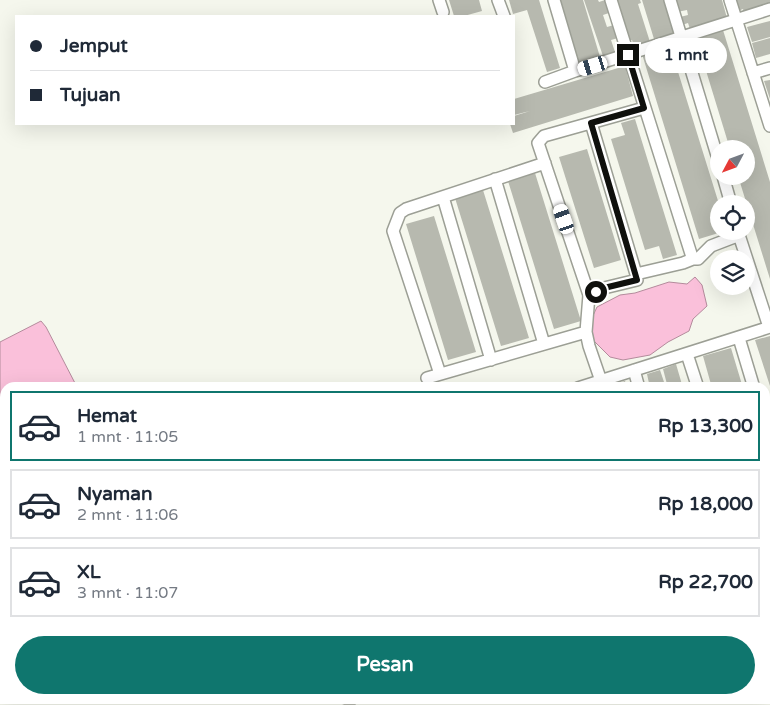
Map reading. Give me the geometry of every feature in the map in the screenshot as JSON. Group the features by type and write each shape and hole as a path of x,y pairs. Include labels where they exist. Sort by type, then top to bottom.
{"street":[{"path":"439,0 443,12"},
{"path":"498,0 504,15"},
{"path":"554,0 575,71"},
{"path":"611,0 692,258"},
{"path":"670,0 712,140"},
{"path":"730,0 770,126"},
{"path":"545,82 770,9"},
{"path":"753,73 770,68"},
{"path":"601,380 586,332 589,295 538,143 544,136 644,108"},
{"path":"589,295 604,288 637,280 591,123"},
{"path":"440,374 393,231 400,213 406,209 545,162"},
{"path":"495,179 544,344"},
{"path":"442,197 491,360"},
{"path":"636,274 683,263 692,258 698,259 711,246 724,240"},
{"path":"594,382 770,327 741,240"},
{"path":"428,378 586,332"},
{"path":"739,338 752,382"},
{"path":"687,354 696,382"},
{"path":"634,370 638,382"}],"shaded area":[{"path":"695,277 702,285 707,306 693,319 689,331 668,342 650,355 623,360 610,357 594,341 590,322 597,307 620,295 635,293 669,282 687,284"},
{"path":"41,321 46,327 74,382 0,382 0,342"}],"building":[{"path":"449,0 479,0 482,11 468,15 454,15"},
{"path":"509,0 539,0 560,68 547,72 527,10 513,14"},
{"path":"559,0 583,0 600,57 578,63"},
{"path":"584,0 598,0 599,2 605,0 609,13 603,15 607,27 614,25 618,38 611,40 615,52 603,56"},
{"path":"617,0 640,0 641,3 638,4 650,42 634,47 632,40 628,42 625,34 628,33"},
{"path":"642,0 664,0 675,33 654,39"},
{"path":"673,0 722,0 727,18 690,29 688,23 682,25 680,17 688,15 687,10 677,12"},
{"path":"735,0 770,0 770,6 744,13 743,9 738,11"},
{"path":"770,21 770,37 752,42 747,27"},
{"path":"723,30 770,182 770,279 755,231 755,195 744,195 741,185 755,185 755,140 727,140 696,38"},
{"path":"770,38 770,54 756,58 752,43"},
{"path":"670,46 710,175 710,185 713,185 716,195 710,195 710,236 699,239 642,54"},
{"path":"625,66 633,96 513,133 510,125 515,125 515,116 530,111 515,115 515,99"},
{"path":"770,80 770,99 764,81"},
{"path":"635,119 677,255 663,259 659,246 645,250 611,139 625,135 621,123"},
{"path":"587,149 621,260 594,268 559,157"},
{"path":"535,173 581,321 554,329 508,181"},
{"path":"483,190 529,338 501,346 455,198"},
{"path":"434,216 476,352 448,360 406,224"},
{"path":"770,336 770,382 769,382 755,340"},
{"path":"731,348 741,382 710,382 703,356"},
{"path":"676,364 681,382 666,382 663,369"},
{"path":"660,370 664,382 649,382 647,374"}],"route":[{"path":"596,292 604,288 637,280 591,123 644,108 628,55"}]}
